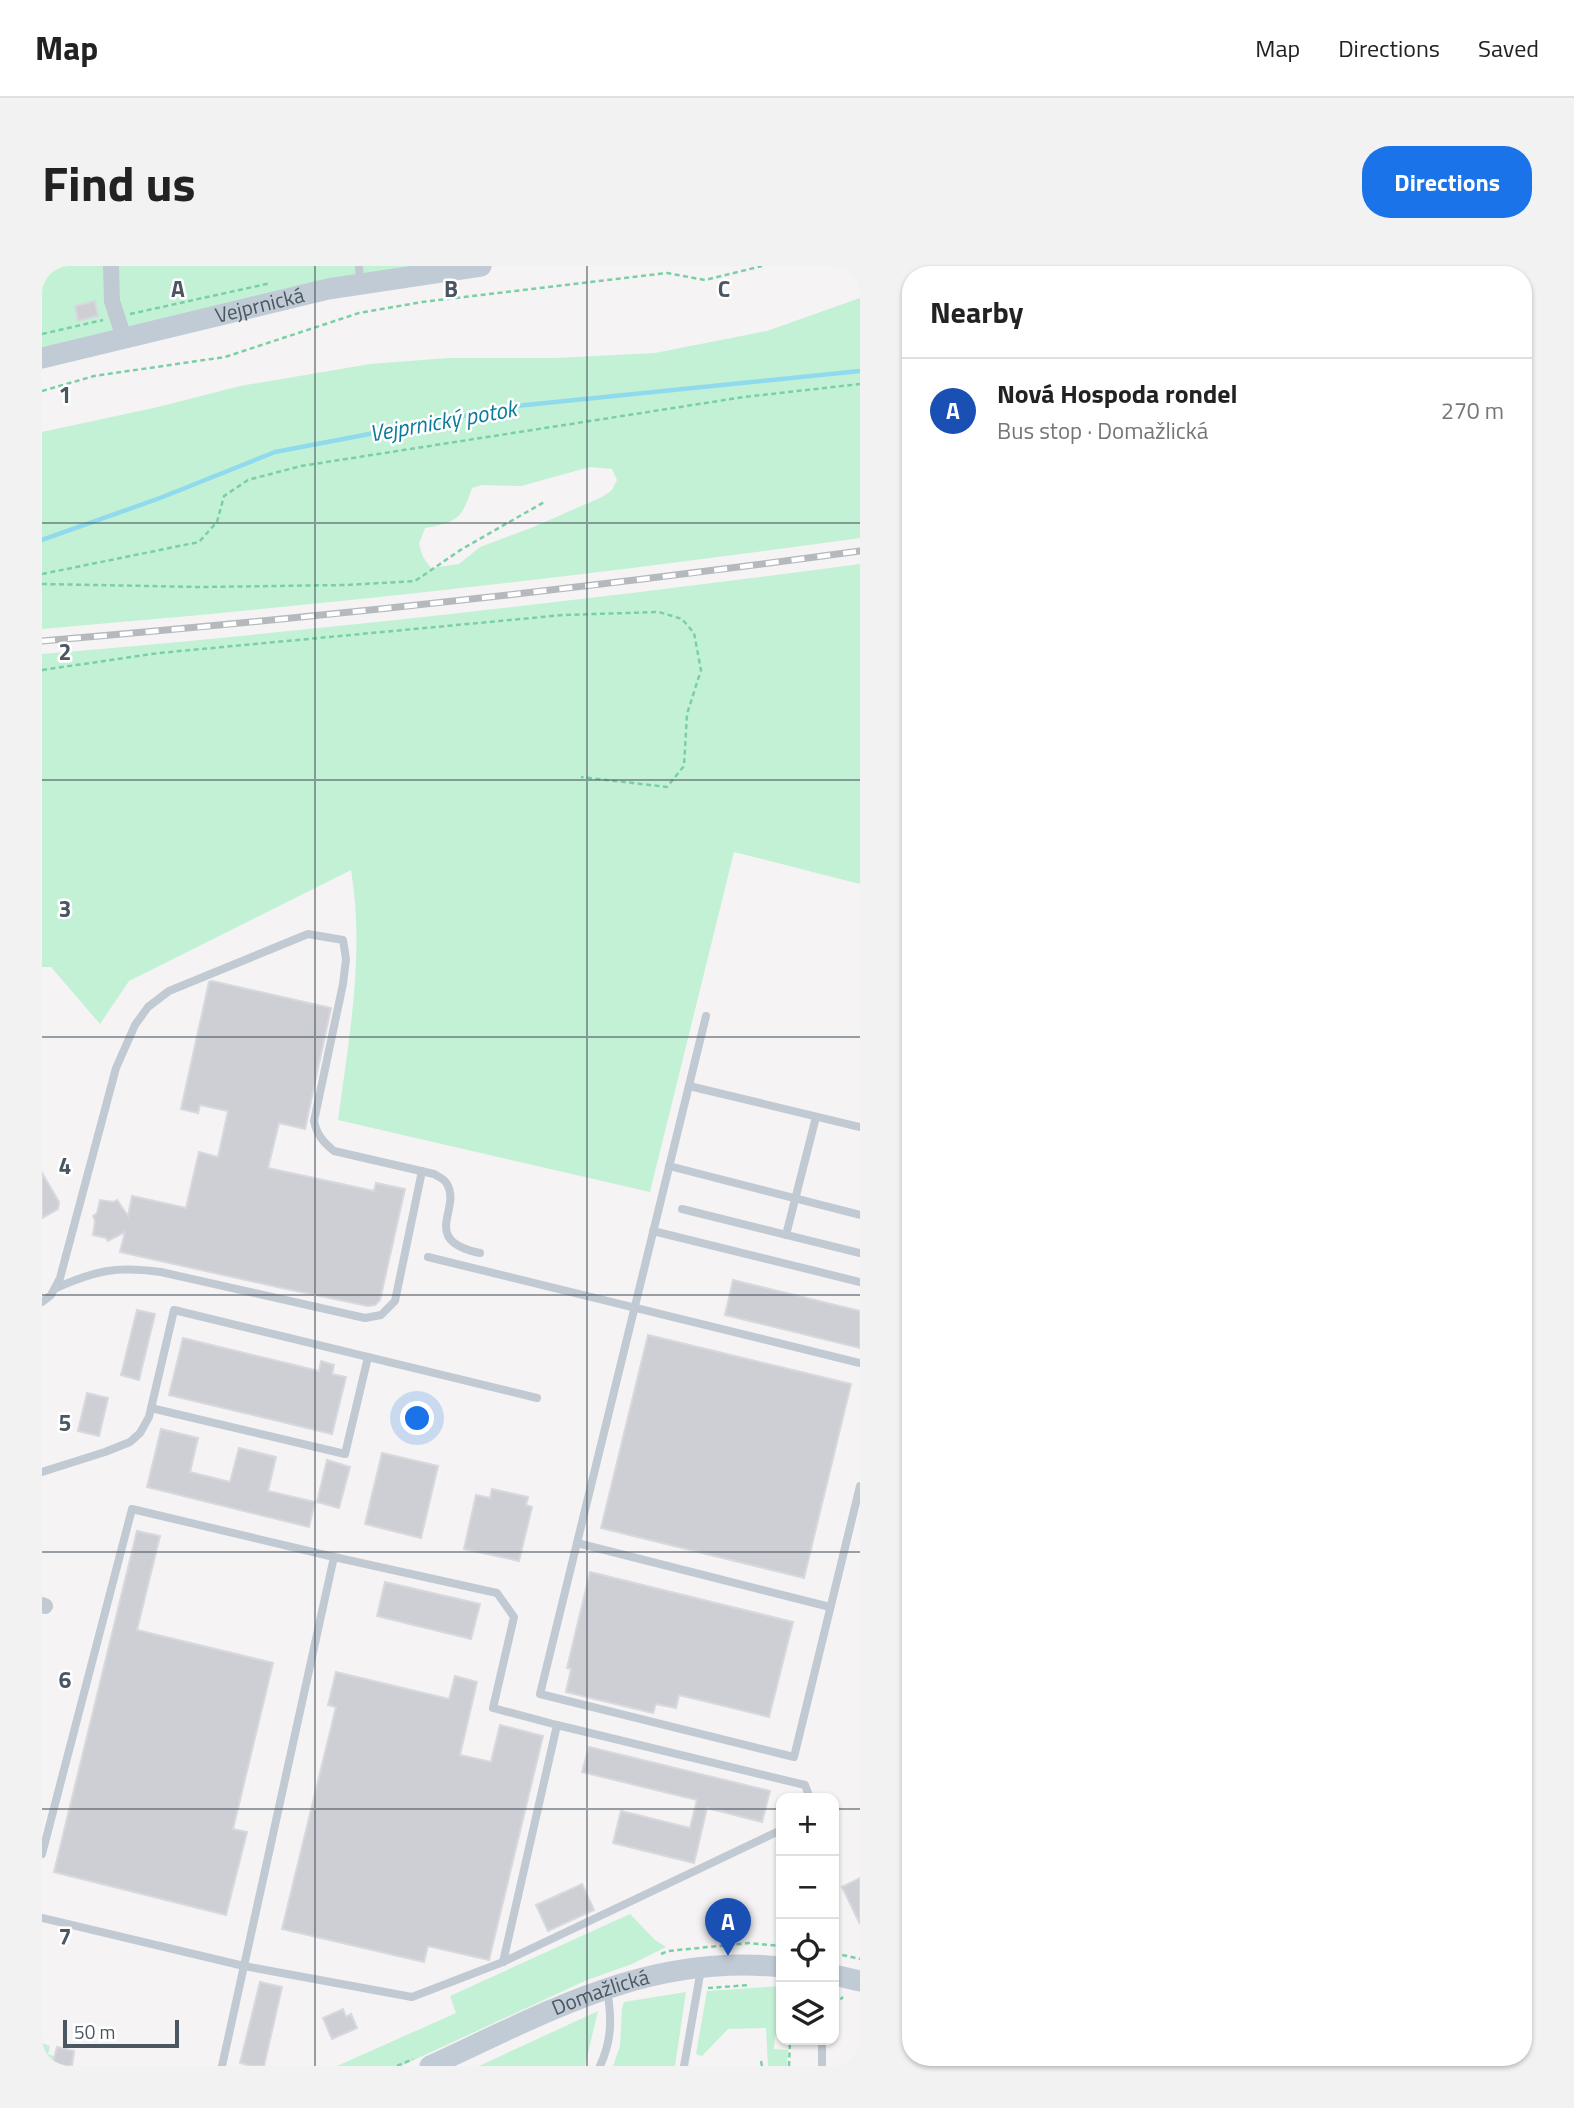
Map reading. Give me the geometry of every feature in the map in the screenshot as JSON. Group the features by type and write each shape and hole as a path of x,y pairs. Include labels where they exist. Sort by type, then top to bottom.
{"main road":[{"name":"Vejprnická","path":"42,358 328,289 359,275 481,266"},
{"name":"Domažlická","path":"430,2066 606,1987 659,1973 701,1966 776,1967"}],"street":[{"path":"111,266 112,302 124,338"}],"lane":[{"path":"56,1288 64,1267 116,1068 135,1025 148,1007 169,991 308,934 342,940 346,959 314,1121 316,1131 322,1142 334,1151 434,1174 446,1181 449,1187 447,1231 454,1243 463,1249 480,1253"},
{"path":"706,1016 540,1694 794,1756 860,1486"},
{"path":"689,1086 860,1127"},
{"path":"786,1235 816,1116"},
{"path":"669,1166 860,1215"},
{"path":"42,1302 56,1288 88,1274 129,1267 365,1318 381,1315 395,1301 422,1171"},
{"path":"682,1209 860,1253"},
{"path":"653,1231 860,1282"},
{"path":"428,1257 860,1363"},
{"path":"42,1472 130,1442 140,1433 149,1417 174,1310 537,1398"},
{"path":"151,1408 345,1454 368,1357"},
{"path":"42,1854 132,1509 497,1593 514,1617 493,1708 805,1785 808,1793"},
{"path":"577,1543 830,1607"},
{"path":"222,2066 334,1557"},
{"path":"503,1962 557,1725"},
{"path":"42,1918 244,1966 412,1997 503,1962 776,1832"},
{"path":"684,2066 701,1966"},
{"path":"600,2066 611,2035 606,1987"},
{"path":"822,2045 822,2066"}],"path":[{"path":"42,391 94,376 225,357 359,313 422,302 667,273 705,280 762,266"},
{"path":"42,334 278,281"},
{"path":"42,574 199,542 217,522 224,496 248,480 301,466 744,397 860,384"},
{"path":"42,584 201,587 415,581 463,549 546,501"},
{"path":"42,670 159,653 563,615 659,612 682,619 694,633 701,670 687,714 684,766 667,787 581,777"},
{"path":"839,1954 860,1959"},
{"path":"839,2001 853,1988"},
{"path":"789,2066 790,2045"}],"green space":[{"path":"42,266 481,266 42,357"},
{"path":"860,298 860,538 452,589 42,629 42,432 240,386 370,364 448,358 555,358 655,353 767,331","holes":["590,467 612,469 617,480 612,490 602,497 480,547 459,564 431,568 423,557 419,544 425,528 444,524 457,517 472,488 482,485 521,486"]},
{"path":"860,564 860,884 734,852 650,1192 338,1120 351,1027 356,964 355,901 351,870 129,981 100,1024 51,967 42,967 42,654 452,614"},
{"path":"630,1914 655,1940 666,1947 632,1964 587,1980 401,2066 337,2066 456,2013 450,1996"},
{"path":"776,1986 774,2049 788,2050 787,2066 768,2066 766,2028 728,2029 702,2056 696,2054 707,1991"},
{"path":"686,1992 675,2066 613,2066 620,2046 624,2002"},
{"path":"598,2011 585,2066 479,2066"},
{"path":"42,2043 50,2046 48,2054 54,2056 52,2066 42,2066"}],"building":[{"path":"95,301 98,316 78,321 75,306"},
{"path":"209,982 331,1008 305,1129 279,1123 268,1168 374,1191 376,1183 405,1189 380,1300 375,1305 368,1306 120,1252 125,1232 108,1241 93,1235 93,1216 97,1213 100,1200 117,1200 128,1216 132,1196 186,1208 199,1152 218,1157 228,1111 200,1105 198,1113 181,1109"},
{"path":"42,1173 59,1202 58,1209 42,1218"},
{"path":"733,1280 860,1311 860,1348 725,1315"},
{"path":"137,1310 155,1314 139,1380 121,1375"},
{"path":"648,1335 851,1384 804,1578 601,1528"},
{"path":"183,1338 319,1371 321,1361 334,1365 332,1374 346,1377 332,1434 169,1395"},
{"path":"87,1393 108,1398 99,1436 78,1431"},
{"path":"161,1429 198,1438 190,1472 230,1482 239,1448 276,1457 268,1491 315,1502 309,1527 147,1487"},
{"path":"382,1453 438,1466 421,1538 365,1524"},
{"path":"327,1460 350,1467 339,1508 317,1502"},
{"path":"492,1489 528,1497 526,1505 532,1507 519,1561 464,1549 476,1495 490,1498"},
{"path":"137,1531 160,1536 137,1630 273,1663 233,1829 247,1832 226,1915 54,1872"},
{"path":"590,1572 793,1622 769,1717 679,1695 676,1708 656,1704 653,1713 566,1692 571,1669 567,1668"},
{"path":"385,1582 480,1604 471,1639 377,1616"},
{"path":"336,1672 449,1699 455,1676 477,1682 460,1755 491,1762 500,1725 543,1736 489,1960 428,1946 424,1962 282,1929 336,1707 328,1705"},
{"path":"589,1747 770,1791 762,1822 707,1808 694,1863 613,1843 621,1811 690,1828 697,1800 582,1772"},
{"path":"860,1878 860,1924 842,1887"},
{"path":"582,1884 594,1910 548,1931 536,1905"},
{"path":"260,1982 282,1987 264,2066 251,2066 240,2063"},
{"path":"343,2009 346,2017 351,2014 357,2028 332,2039 323,2018"},
{"path":"57,2047 74,2051 72,2066 52,2066"}],"waterway":[{"name":"Vejprnický potok","path":"42,540 160,498 275,452 516,406 860,371"}],"railway":[{"path":"42,641 452,601 860,551"}],"place":[{"name":"Nová Hospoda rondel","path":"728,1956"}]}
